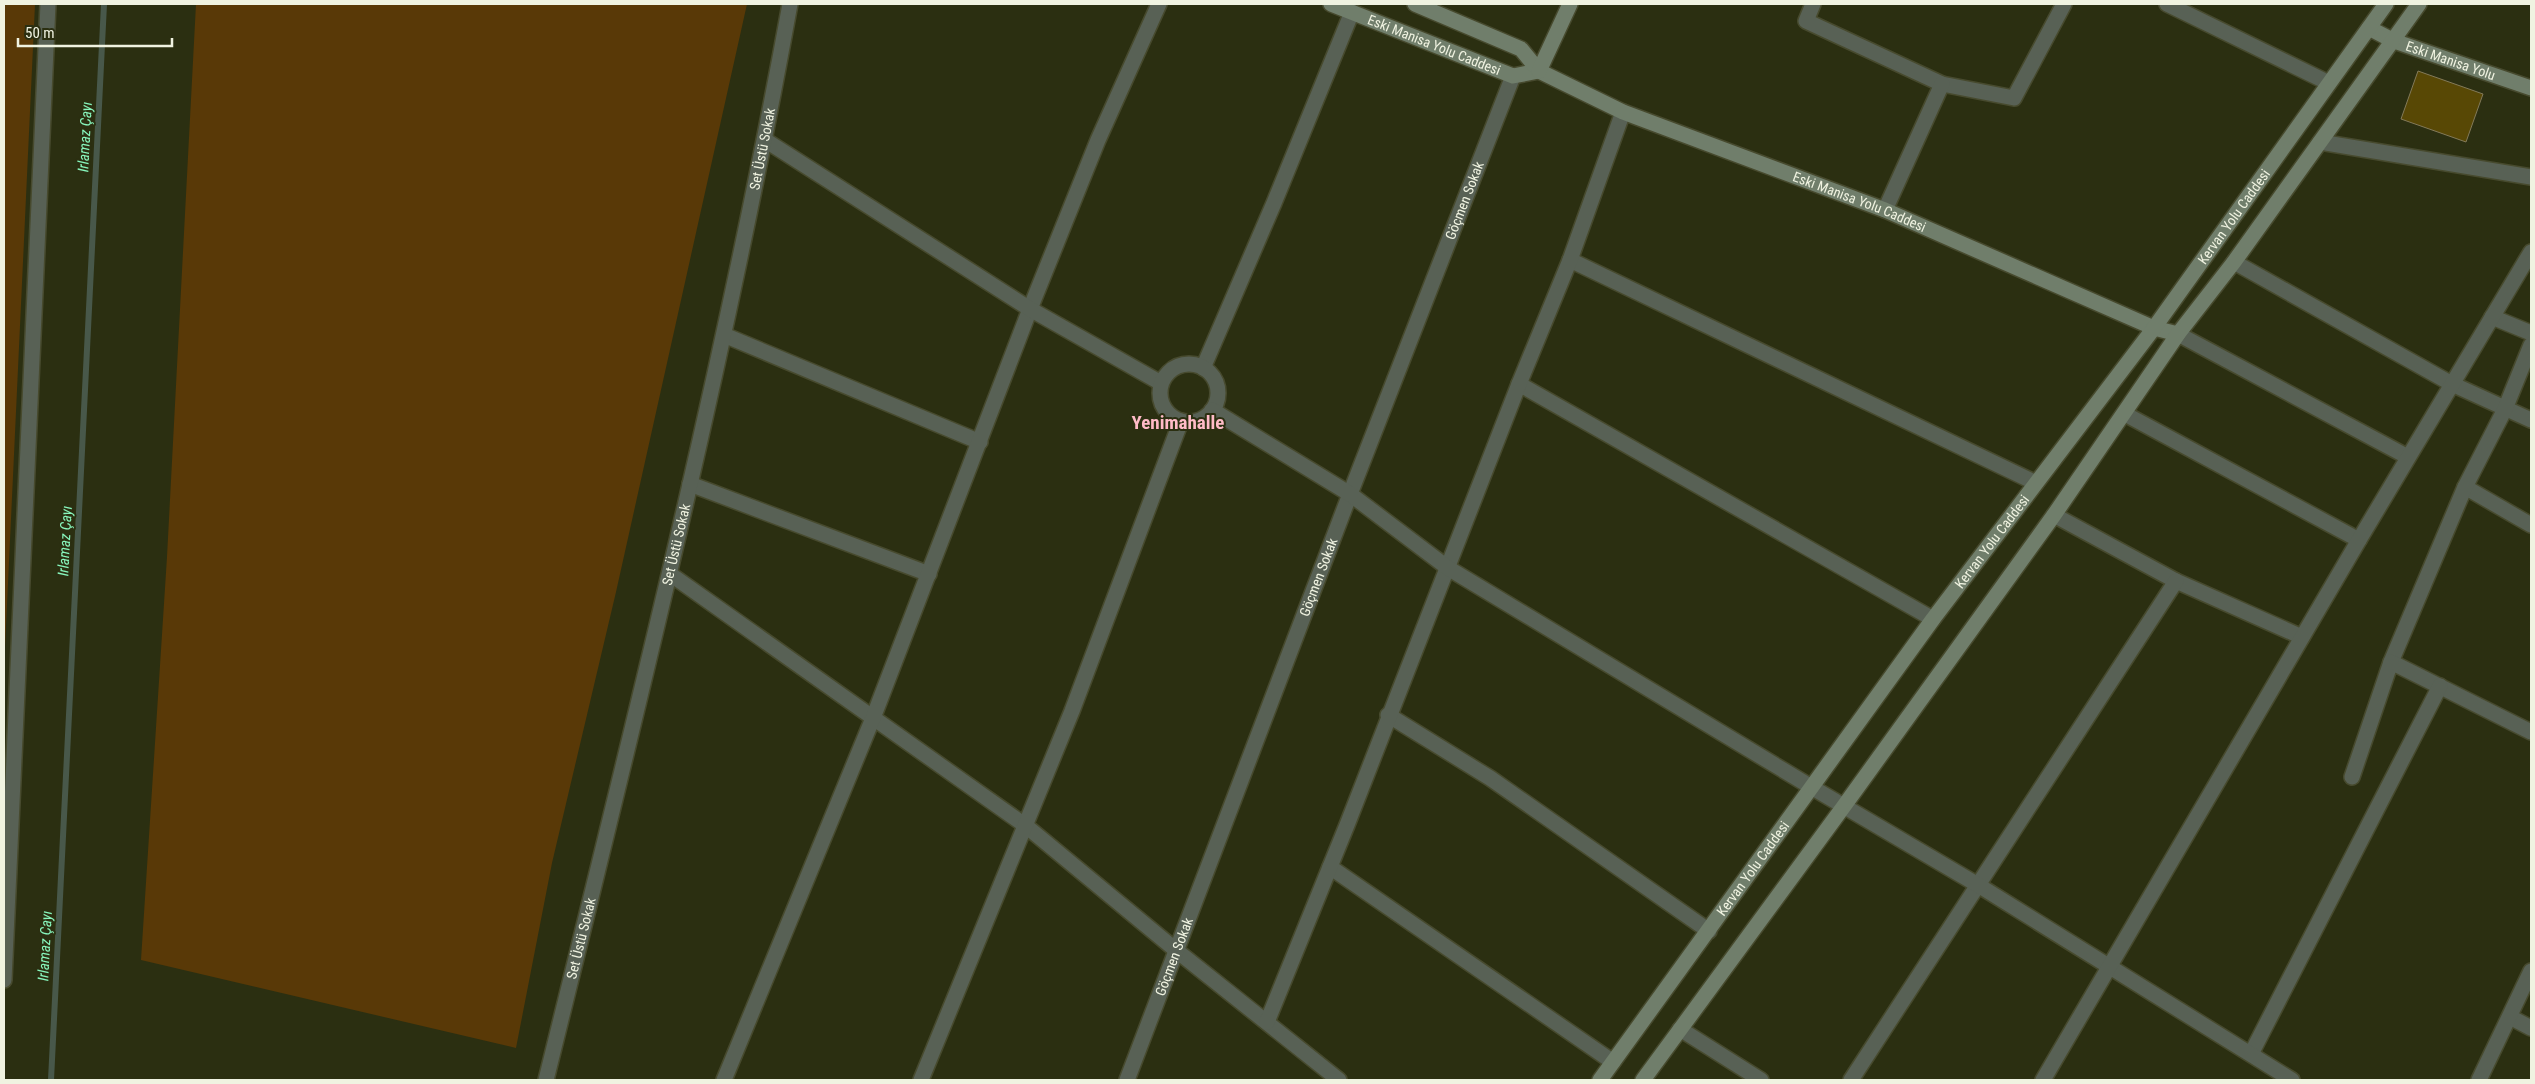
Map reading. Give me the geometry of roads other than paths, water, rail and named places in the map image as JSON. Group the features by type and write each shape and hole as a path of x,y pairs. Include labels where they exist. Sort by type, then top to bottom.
{"main road":[{"name":"Eski Manisa Yolu Caddesi","path":"1331,4 1513,76 1539,71"},
{"name":"Eski Manisa Yolu Caddesi","path":"1415,4 1521,49 1539,71 1623,112 1885,210 2154,328 2178,334"},
{"path":"1539,71 1570,4"},
{"name":"Kervan Yolu Caddesi","path":"1600,1080 1813,788 1933,619 2154,328 2386,4"},
{"name":"Kervan Yolu Caddesi","path":"1643,1080 2054,515 2178,334 2234,262 2419,4"},
{"name":"Eski Manisa Yolu","path":"2369,28 2394,41 2531,88"}],"street":[{"path":"4,980 48,4"},
{"name":"Set Üstü Sokak","path":"546,1080 670,574 724,335 765,140 790,4"},
{"path":"724,1080 873,718 1030,309 1098,140 1159,4"},
{"path":"1813,4 1806,21 1942,84 2014,98 2064,4"},
{"path":"2167,4 2329,83"},
{"path":"1203,368 1274,203 1352,12"},
{"name":"Göçmen Sokak","path":"1127,1080 1350,494 1513,76"},
{"path":"1885,210 1942,84"},
{"path":"1267,1022 1330,867 1519,384 1570,260 1623,112"},
{"path":"765,140 1030,309 1161,384"},
{"path":"2320,142 2531,177"},
{"path":"2043,1080 2359,540 2531,252"},
{"path":"1570,260 2036,483"},
{"path":"2234,262 2452,384 2531,420"},
{"path":"2492,317 2531,333"},
{"path":"2178,334 2408,457"},
{"path":"724,335 980,442"},
{"path":"2352,777 2391,662 2466,488 2505,409 2531,345"},
{"path":"1191,364 1203,368 1216,382 1218,392 1212,410 1198,420 1181,421 1163,406 1160,391 1161,384 1168,372 1178,366 1191,364"},
{"path":"1519,384 1933,619"},
{"path":"1212,410 1350,494 1448,568 1978,885 2292,1080"},
{"path":"2125,414 2359,540"},
{"path":"921,1080 1072,710 1181,421"},
{"path":"690,484 929,574"},
{"path":"2466,488 2531,525"},
{"path":"2054,515 2176,581 2302,638"},
{"path":"670,574 1026,826 1177,951 1339,1080"},
{"path":"1851,1080 2176,581"},
{"path":"2391,662 2531,732"},
{"path":"2251,1054 2440,686"},
{"path":"1388,715 1490,778 1708,931"},
{"path":"1330,867 1614,1062"},
{"path":"2480,1080 2531,971"},
{"path":"2510,1017 2531,1028"},
{"path":"1680,1029 1761,1080"}],"waterway":[{"name":"Irlamaz Çayı","path":"51,1080 104,4"}],"district":[{"name":"Yenimahalle","path":"1178,422"}]}
